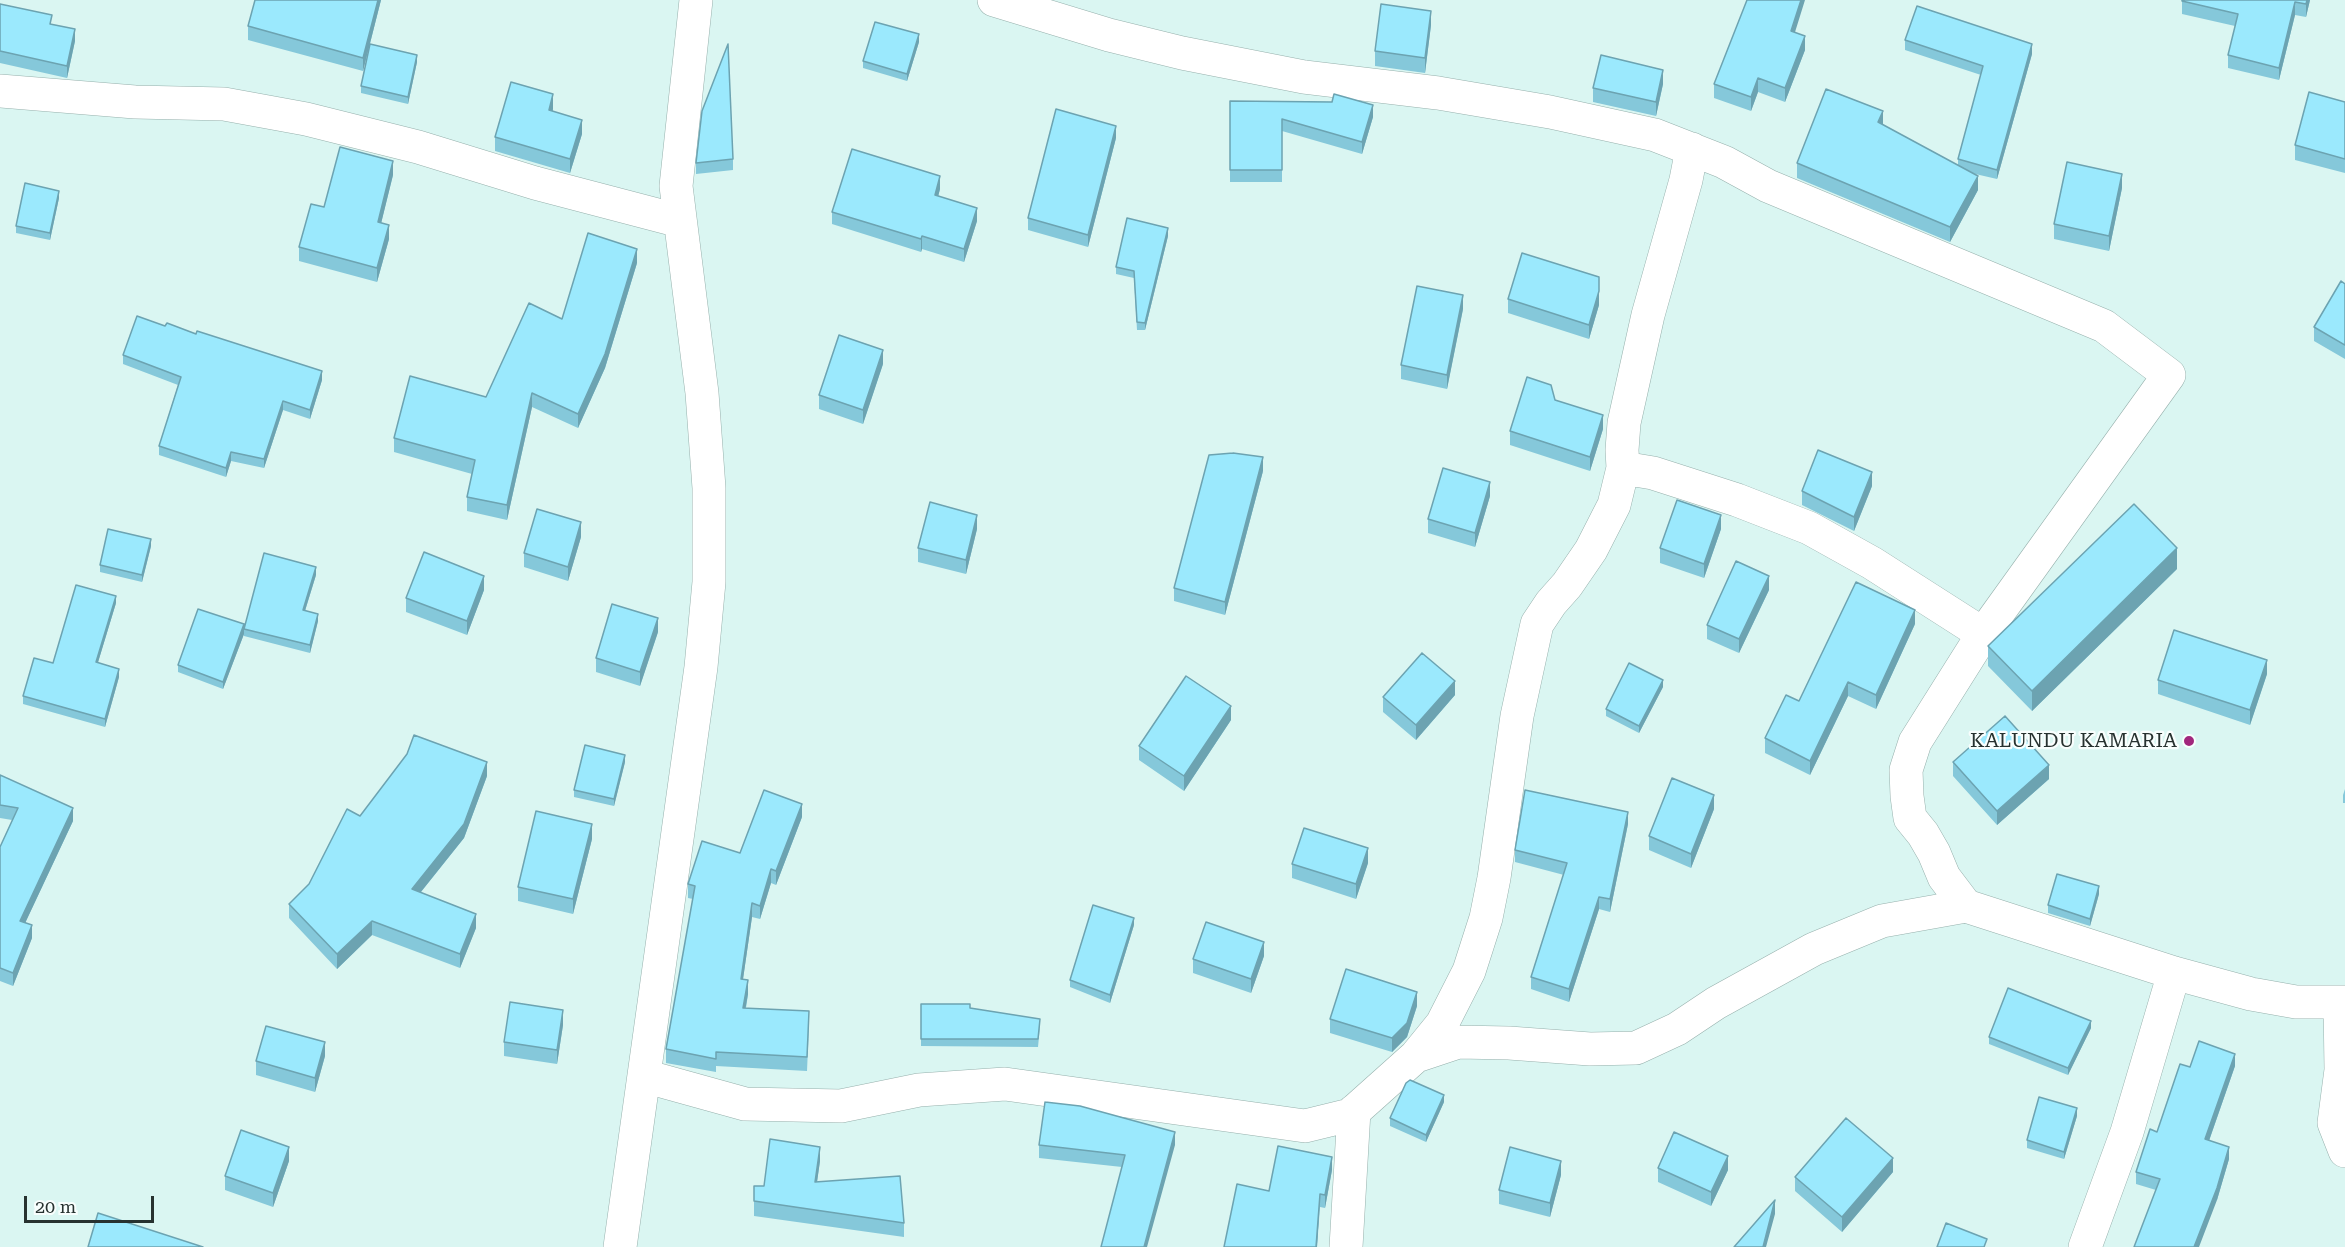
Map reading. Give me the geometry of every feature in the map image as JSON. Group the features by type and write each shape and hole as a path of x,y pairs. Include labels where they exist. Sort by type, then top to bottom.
{"street":[{"path":"620,1247 701,667 708,582 707,452 702,393 676,186 696,0"},
{"path":"994,0 1109,35 1182,53 1304,77 1438,93 1550,112 1655,135 1724,162 1768,186 2104,326 2169,375 1983,633 1915,742 1906,770 1906,796 1910,818 1934,853 1944,877 1966,906"},
{"path":"0,91 135,102 224,104 295,117 418,147 535,183 680,221"},
{"path":"644,1076 745,1104 841,1106 919,1090 1005,1084 1305,1126 1350,1115 1416,1056 1442,1024 1469,971 1486,918 1494,878 1517,716 1537,624 1591,550 1614,505 1623,468 1624,423 1648,315 1686,180 1692,149"},
{"path":"1623,468 1664,476 1737,500 1809,528 1872,563 1983,633"},
{"path":"1416,1056 1458,1042 1509,1042 1590,1049 1636,1048 1677,1029 1716,1003 1814,949 1882,921 1966,906 2174,973 2251,994 2296,1002 2342,1002 2341,1070 2334,1124 2345,1151"},
{"path":"2085,1247 2127,1132 2174,973"},
{"path":"1346,1247 1354,1111"}],"building":[{"path":"255,0 378,0 363,58 248,26"},
{"path":"1747,0 1801,0 1791,31 1805,36 1785,88 1758,78 1751,97 1714,84"},
{"path":"2182,0 2307,0 2306,4 2295,2 2279,68 2228,55 2238,14"},
{"path":"0,4 52,15 50,24 75,29 67,66 0,51"},
{"path":"1381,4 1431,11 1425,58 1375,51"},
{"path":"1917,6 2032,44 1997,170 1958,159 1983,66 1905,40"},
{"path":"875,22 919,34 907,74 863,61"},
{"path":"370,44 417,55 408,97 361,86"},
{"path":"728,44 733,159 696,163 702,111"},
{"path":"1601,55 1663,70 1656,102 1593,88"},
{"path":"511,82 553,94 549,110 582,120 570,159 495,137"},
{"path":"1826,89 1883,111 1878,122 1978,176 1950,227 1797,163"},
{"path":"2309,92 2345,102 2345,159 2295,145"},
{"path":"1334,94 1373,105 1362,142 1282,119 1282,170 1230,170 1230,101 1332,102"},
{"path":"1056,109 1116,126 1088,235 1028,218"},
{"path":"340,147 393,161 378,222 389,225 377,268 299,247 311,204 324,207"},
{"path":"852,149 940,176 935,195 977,208 964,249 922,236 921,239 832,212"},
{"path":"2067,162 2122,174 2109,236 2054,224"},
{"path":"25,183 59,191 50,233 16,226"},
{"path":"1127,218 1168,228 1145,323 1137,322 1134,271 1116,267"},
{"path":"588,233 637,249 605,354 578,414 532,393 507,505 467,497 475,460 394,438 410,376 486,397 529,303 562,319"},
{"path":"1522,253 1599,277 1599,291 1589,325 1508,299"},
{"path":"2341,281 2345,284 2345,345 2314,327"},
{"path":"1417,286 1463,295 1447,375 1401,365"},
{"path":"137,316 165,326 167,323 196,334 197,331 322,371 310,410 283,401 264,459 231,452 226,468 159,446 181,377 123,355"},
{"path":"839,335 883,350 863,410 819,395"},
{"path":"1527,377 1551,385 1555,400 1603,415 1590,457 1510,431"},
{"path":"1818,450 1872,472 1854,517 1802,491"},
{"path":"1233,453 1263,457 1225,602 1174,588 1209,455"},
{"path":"1443,468 1490,482 1475,533 1428,519"},
{"path":"1677,500 1721,515 1704,564 1660,548"},
{"path":"930,502 977,515 966,560 918,548"},
{"path":"2134,504 2177,548 2032,691 1988,646"},
{"path":"537,509 581,522 568,567 524,553"},
{"path":"108,529 151,539 142,575 100,565"},
{"path":"424,552 484,576 467,621 406,598"},
{"path":"264,553 316,567 303,610 318,614 310,645 244,629"},
{"path":"1736,561 1769,576 1739,639 1707,625"},
{"path":"1856,582 1915,610 1876,695 1848,682 1810,761 1765,738 1786,695 1799,701"},
{"path":"76,585 116,596 96,662 119,669 105,719 23,696 34,658 53,663"},
{"path":"612,604 658,618 640,672 596,658"},
{"path":"198,609 244,624 223,682 178,665"},
{"path":"2174,630 2267,660 2250,710 2158,680"},
{"path":"1422,653 1455,681 1416,725 1383,697"},
{"path":"1629,663 1663,680 1639,726 1606,709"},
{"path":"1186,676 1231,706 1184,776 1139,746"},
{"path":"2005,716 2049,765 1997,811 1953,762"},
{"path":"414,735 487,762 464,824 412,889 476,914 460,954 372,921 337,954 289,904 309,884 347,809 360,816 407,754"},
{"path":"585,745 625,755 614,799 574,790"},
{"path":"0,775 73,808 20,921 32,925 13,973 0,968 0,847 18,808 0,805"},
{"path":"1672,778 1714,795 1691,854 1649,836"},
{"path":"764,790 802,804 776,871 771,869 760,906 752,903 741,979 748,980 743,1008 809,1011 807,1057 716,1052 716,1059 666,1049 695,886 688,884 702,841 740,853"},
{"path":"1525,790 1628,812 1610,899 1599,897 1569,989 1531,977 1567,863 1515,850"},
{"path":"536,811 592,824 573,899 518,887"},
{"path":"1304,828 1368,848 1356,884 1292,864"},
{"path":"2057,874 2099,886 2090,919 2048,905"},
{"path":"1093,905 1134,918 1110,995 1070,980"},
{"path":"1206,922 1264,942 1251,979 1193,959"},
{"path":"1346,969 1417,992 1407,1023 1392,1038 1330,1019"},
{"path":"2008,988 2091,1021 2068,1068 1989,1037"},
{"path":"510,1002 563,1010 557,1050 504,1042"},
{"path":"921,1004 970,1004 970,1008 1040,1019 1038,1039 921,1039"},
{"path":"266,1026 325,1042 315,1078 256,1061"},
{"path":"2199,1041 2235,1054 2205,1139 2229,1147 2217,1188 2194,1247 2134,1247 2160,1179 2136,1172 2150,1129 2157,1132 2180,1064 2190,1067"},
{"path":"1410,1080 1444,1095 1426,1135 1390,1118 1406,1083"},
{"path":"2039,1097 2077,1108 2064,1152 2027,1140"},
{"path":"1045,1102 1080,1106 1175,1132 1144,1247 1101,1247 1125,1155 1039,1145"},
{"path":"1846,1118 1893,1158 1842,1217 1795,1177"},
{"path":"241,1130 289,1147 273,1193 225,1176"},
{"path":"1674,1132 1728,1156 1711,1192 1658,1168"},
{"path":"770,1139 820,1147 815,1182 900,1176 904,1223 754,1201 754,1186 764,1186"},
{"path":"1278,1146 1332,1157 1325,1195 1320,1194 1316,1247 1224,1247 1237,1184 1269,1191"},
{"path":"1510,1147 1561,1161 1550,1203 1499,1190"},
{"path":"1775,1200 1763,1247 1734,1247"},
{"path":"98,1213 203,1247 88,1247"},
{"path":"1946,1223 1987,1239 1984,1247 1937,1247"}],"place":[{"name":"KALUNDU KAMARIA","path":"2189,741"}]}
